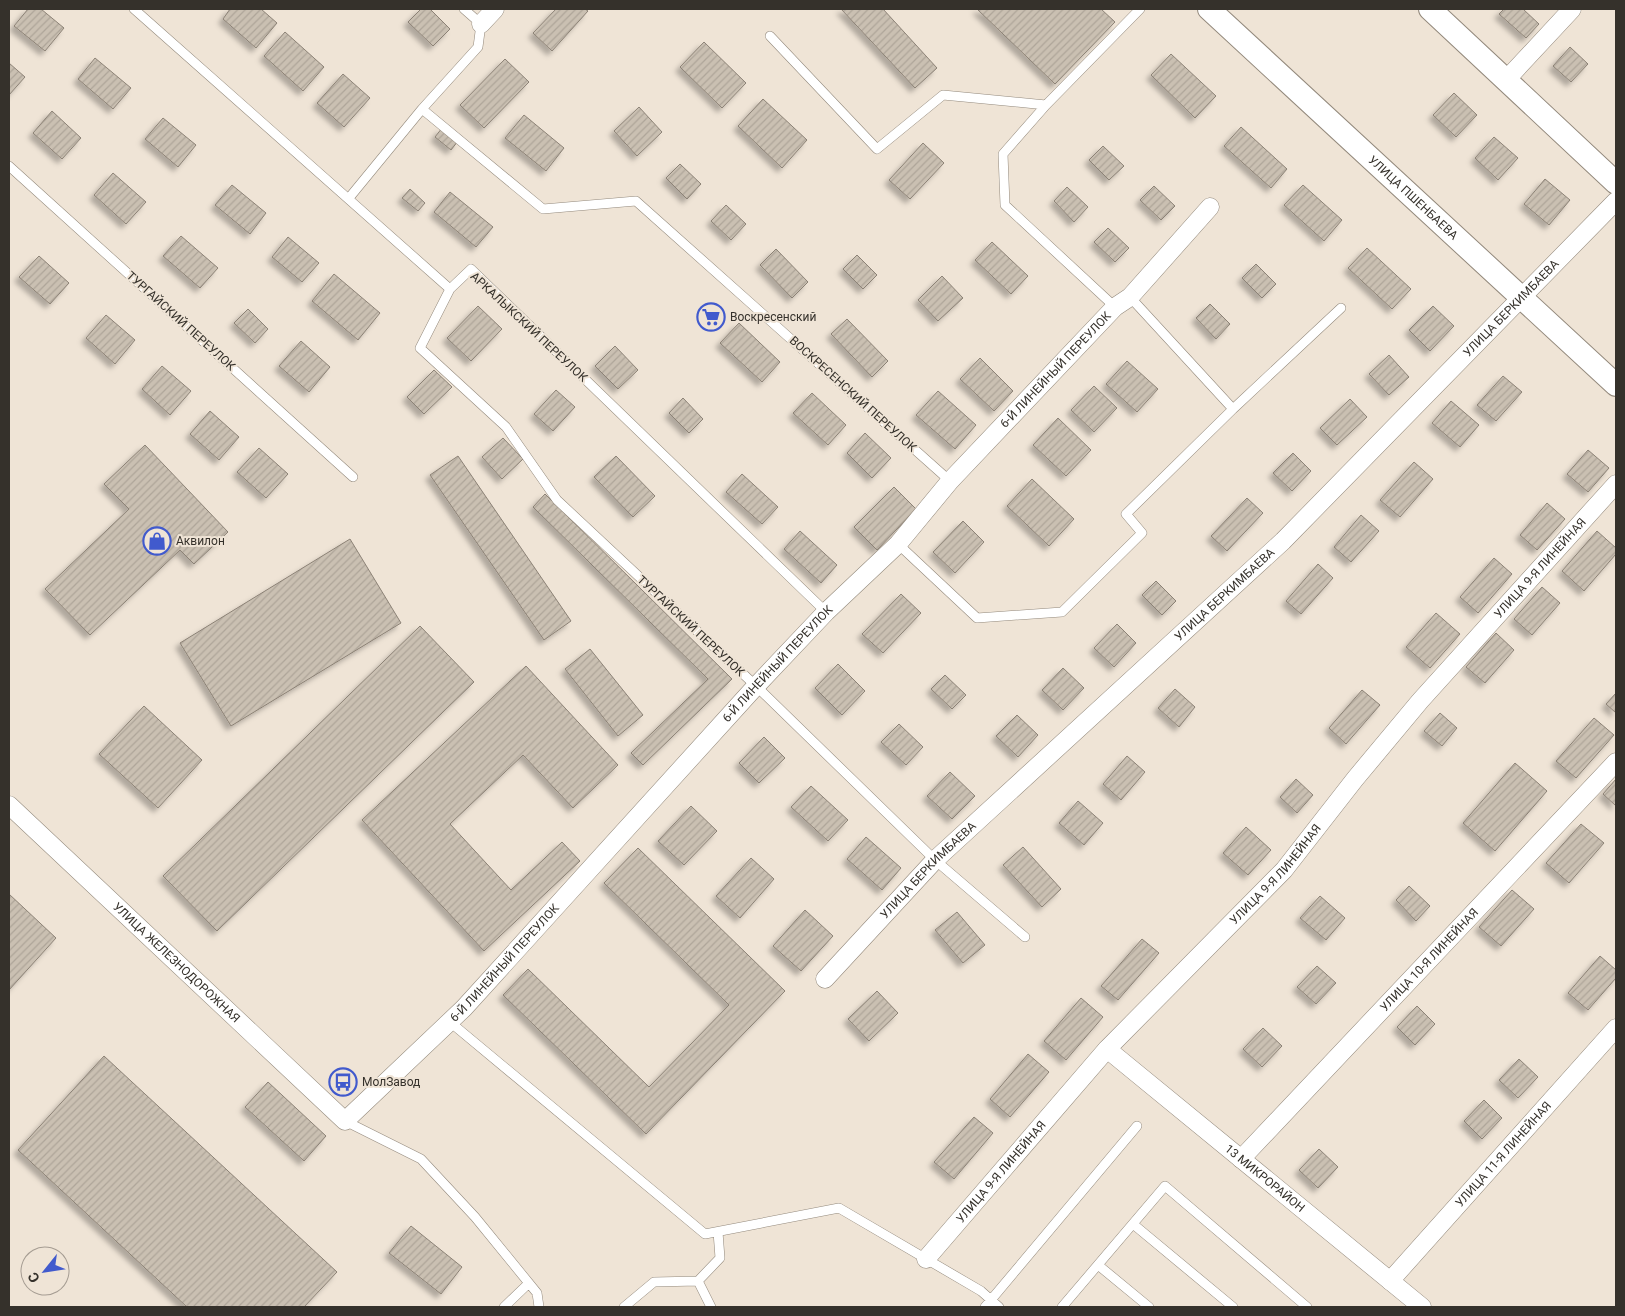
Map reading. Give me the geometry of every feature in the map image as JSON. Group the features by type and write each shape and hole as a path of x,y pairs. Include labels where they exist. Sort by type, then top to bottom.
{"street":[{"path":"481,24 495,9"},
{"name":"УЛИЦА ПШЕНБАЕВА","path":"1208,9 1616,385"},
{"path":"1430,9 1616,183"},
{"path":"1506,80 1572,9"},
{"name":"УЛИЦА БЕРКИМБАЕВА","path":"825,979 935,860 1283,541 1616,202"},
{"name":"6-Й ЛИНЕЙНЫЙ ПЕРЕУЛОК","path":"345,1121 450,1022 756,686 826,612 898,544 950,481 1115,307 1130,297 1210,207"},
{"name":"УЛИЦА 9-Я ЛИНЕЙНАЯ","path":"926,1258 1107,1050 1284,870 1355,779 1420,701 1616,484"},
{"name":"УЛИЦА 10-Я ЛИНЕЙНАЯ","path":"1241,1159 1616,762"},
{"name":"УЛИЦА ЖЕЛЕЗНОДОРОЖНАЯ","path":"9,805 345,1121"},
{"name":"УЛИЦА 11-Я ЛИНЕЙНАЯ","path":"1390,1281 1616,1028"},
{"name":"13 МИКРОРАЙОН","path":"1107,1050 1422,1307"}],"lane":[{"path":"134,9 450,289"},
{"path":"349,198 422,108 478,47 481,24 464,9"},
{"path":"1115,307 1005,205 1003,154 1046,105 1140,9"},
{"path":"770,36 877,149 943,95 1046,105"},
{"name":"ВОСКРЕСЕНСКИЙ ПЕРЕУЛОК","path":"422,108 543,209 636,201 950,481"},
{"name":"ТУРГАЙСКИЙ ПЕРЕУЛОК","path":"9,166 353,477"},
{"name":"АРКАЛЫКСКИЙ ПЕРЕУЛОК","path":"450,289 471,269 826,612"},
{"name":"ТУРГАЙСКИЙ ПЕРЕУЛОК","path":"450,289 420,348 506,427 557,500 756,686 935,860 1025,936"},
{"path":"1130,297 1233,409"},
{"path":"898,544 977,618 1062,612 1142,533 1126,514 1233,409 1341,308"},
{"path":"450,1022 706,1234 839,1208 982,1291 999,1307"},
{"path":"345,1121 421,1158 475,1217 537,1293 539,1307"},
{"path":"985,1307 1137,1126"},
{"path":"1062,1307 1165,1186 1307,1307"},
{"path":"1133,1224 1234,1307"},
{"path":"624,1307 654,1282 698,1282 720,1258 718,1232"},
{"path":"1098,1265 1149,1307"},
{"path":"698,1282 711,1307"},
{"path":"504,1307 529,1283"}],"building":[{"path":"28,9 41,9 64,28 45,51 14,26"},
{"path":"230,9 261,9 277,23 256,48 223,19"},
{"path":"421,9 430,9 450,29 433,46 408,22"},
{"path":"556,9 585,9 588,11 552,51 533,33"},
{"path":"841,9 883,9 937,68 915,88"},
{"path":"977,9 1101,9 1115,22 1055,84"},
{"path":"1504,9 1523,9 1539,24 1526,38 1499,14"},
{"path":"285,32 324,67 303,91 264,56"},
{"path":"704,42 746,83 722,108 680,67"},
{"path":"1570,47 1588,64 1571,82 1553,66"},
{"path":"1171,54 1216,96 1195,118 1151,75"},
{"path":"95,58 131,88 113,109 78,79"},
{"path":"505,59 529,82 484,128 460,105"},
{"path":"9,63 25,77 9,95"},
{"path":"343,74 370,98 344,127 317,103"},
{"path":"1454,93 1477,115 1456,137 1433,115"},
{"path":"763,99 807,140 782,168 738,126"},
{"path":"639,107 662,132 637,156 614,131"},
{"path":"52,111 81,138 62,159 33,133"},
{"path":"524,115 564,148 546,171 505,138"},
{"path":"163,118 196,145 178,167 145,139"},
{"path":"1241,127 1287,169 1271,188 1224,146"},
{"path":"442,128 458,141 451,150 435,137"},
{"path":"1494,137 1518,158 1498,180 1475,158"},
{"path":"923,143 944,163 910,199 889,180"},
{"path":"1103,146 1124,166 1109,180 1089,160"},
{"path":"680,164 701,184 687,199 666,178"},
{"path":"113,173 146,202 126,224 94,195"},
{"path":"1545,179 1570,200 1549,225 1524,204"},
{"path":"232,185 266,213 250,234 215,205"},
{"path":"1303,185 1342,220 1324,241 1284,205"},
{"path":"1154,186 1175,206 1161,220 1140,200"},
{"path":"1067,187 1088,207 1074,222 1054,201"},
{"path":"410,189 425,203 418,211 402,198"},
{"path":"450,192 493,227 476,247 434,212"},
{"path":"726,205 746,224 731,240 711,221"},
{"path":"1108,228 1129,248 1115,262 1094,242"},
{"path":"181,236 218,268 200,288 163,256"},
{"path":"288,237 319,263 302,282 272,257"},
{"path":"992,242 1028,276 1011,294 975,260"},
{"path":"1367,248 1411,289 1392,309 1348,268"},
{"path":"776,249 808,282 792,298 760,265"},
{"path":"857,255 877,275 863,289 843,269"},
{"path":"39,256 69,283 50,304 19,277"},
{"path":"1256,264 1276,284 1262,298 1242,278"},
{"path":"334,274 380,313 358,340 312,301"},
{"path":"942,276 963,298 938,321 918,300"},
{"path":"1210,304 1230,324 1216,339 1196,318"},
{"path":"478,306 502,329 471,361 447,338"},
{"path":"1433,306 1454,326 1430,351 1409,330"},
{"path":"248,309 268,329 255,343 234,323"},
{"path":"106,315 135,340 115,364 86,338"},
{"path":"847,319 888,361 872,377 831,334"},
{"path":"739,323 780,362 762,382 720,343"},
{"path":"301,341 330,367 309,392 279,366"},
{"path":"615,346 638,370 618,389 595,366"},
{"path":"1389,355 1409,377 1389,395 1369,374"},
{"path":"980,358 1013,391 994,411 960,379"},
{"path":"1127,361 1158,389 1137,412 1106,384"},
{"path":"162,366 191,391 170,415 142,389"},
{"path":"434,370 452,387 424,414 407,397"},
{"path":"1503,376 1522,392 1496,421 1477,405"},
{"path":"1094,386 1117,408 1094,432 1071,410"},
{"path":"556,390 575,407 553,431 534,414"},
{"path":"938,391 976,425 955,449 916,415"},
{"path":"812,393 846,425 828,445 793,413"},
{"path":"683,398 703,419 689,433 669,413"},
{"path":"1350,399 1367,417 1337,445 1320,428"},
{"path":"1451,401 1479,425 1460,447 1432,423"},
{"path":"210,411 239,437 219,460 190,434"},
{"path":"1058,418 1091,450 1066,476 1033,445"},
{"path":"865,433 891,458 872,478 847,453"},
{"path":"503,438 523,459 502,479 482,457"},
{"name":"Аквилон","path":"145,445 228,532 194,564 180,550 90,635 45,589 129,509 104,484"},
{"path":"259,448 288,474 266,498 237,472"},
{"path":"1588,450 1609,468 1588,492 1567,474"},
{"path":"1293,453 1311,471 1292,491 1273,473"},
{"path":"458,456 571,621 544,640 430,475"},
{"path":"616,456 655,496 633,517 594,477"},
{"path":"1414,462 1433,479 1400,517 1380,500"},
{"path":"742,474 778,507 762,524 726,492"},
{"path":"1032,479 1074,519 1049,546 1007,506"},
{"path":"894,487 916,509 877,550 854,527"},
{"path":"545,494 732,679 643,765 631,753 708,679 533,507"},
{"path":"1247,498 1263,513 1227,551 1211,536"},
{"path":"1547,503 1565,519 1537,550 1520,535"},
{"path":"1361,515 1379,531 1351,562 1334,547"},
{"path":"963,521 984,542 955,573 933,552"},
{"path":"800,531 837,565 821,583 784,549"},
{"path":"1597,531 1616,548 1616,554 1584,591 1562,571"},
{"path":"350,539 401,623 231,726 180,643"},
{"path":"1494,558 1512,574 1478,613 1460,597"},
{"path":"1318,564 1333,578 1301,614 1286,601"},
{"path":"1156,581 1176,601 1162,615 1142,595"},
{"path":"1542,587 1560,603 1532,635 1514,619"},
{"path":"901,594 921,613 883,653 862,634"},
{"path":"1436,613 1460,634 1430,668 1406,647"},
{"path":"1117,624 1136,643 1114,667 1094,648"},
{"path":"420,626 474,682 217,931 163,876"},
{"path":"1496,633 1514,650 1485,683 1466,667"},
{"path":"590,649 643,715 618,736 565,669"},
{"path":"838,664 865,691 842,715 815,688"},
{"path":"526,666 618,765 573,808 523,755 450,824 511,890 562,842 580,861 484,951 362,820"},
{"path":"1063,668 1084,688 1063,710 1042,690"},
{"path":"945,675 966,695 952,709 931,689"},
{"path":"1175,689 1195,707 1179,727 1158,708"},
{"path":"1362,690 1380,705 1346,744 1329,728"},
{"path":"1616,693 1616,713 1606,704"},
{"path":"144,706 202,760 158,808 99,754"},
{"path":"1440,713 1457,728 1442,746 1424,731"},
{"path":"1017,715 1038,735 1018,757 996,736"},
{"path":"1594,718 1614,735 1576,778 1556,761"},
{"path":"899,724 923,747 906,765 881,742"},
{"path":"764,737 785,758 759,783 739,763"},
{"path":"1127,756 1145,772 1121,800 1103,784"},
{"path":"1515,763 1547,791 1495,851 1463,823"},
{"path":"950,772 975,796 952,819 927,796"},
{"path":"1296,779 1313,795 1297,813 1280,797"},
{"path":"1616,779 1616,806 1603,794"},
{"path":"811,786 848,820 828,841 791,807"},
{"path":"1078,801 1103,823 1084,845 1059,823"},
{"path":"691,806 717,831 684,865 658,841"},
{"path":"1581,824 1604,843 1569,883 1546,863"},
{"path":"1246,827 1271,850 1248,875 1223,853"},
{"path":"866,837 901,868 882,890 847,859"},
{"path":"1023,847 1061,889 1042,907 1003,865"},
{"path":"638,848 785,991 646,1134 503,995 528,969 649,1087 729,1005 604,883"},
{"path":"751,858 774,879 740,918 716,896"},
{"path":"1409,886 1430,906 1416,921 1396,900"},
{"path":"1512,890 1534,909 1501,946 1479,927"},
{"path":"9,894 56,938 9,990"},
{"path":"1320,896 1345,918 1326,940 1300,918"},
{"path":"805,910 833,936 801,971 773,946"},
{"path":"957,912 985,945 963,963 935,930"},
{"path":"1142,939 1159,953 1118,1000 1101,986"},
{"path":"1600,956 1616,970 1616,978 1588,1010 1568,993"},
{"path":"1317,966 1336,983 1316,1004 1297,987"},
{"path":"877,991 898,1013 869,1041 848,1019"},
{"path":"1081,998 1103,1017 1066,1060 1044,1041"},
{"path":"1417,1006 1435,1024 1415,1045 1397,1027"},
{"path":"1263,1028 1282,1046 1262,1067 1243,1049"},
{"path":"1028,1054 1049,1072 1010,1117 990,1099"},
{"path":"104,1056 337,1272 304,1307 187,1307 18,1150"},
{"path":"1519,1059 1538,1077 1518,1098 1499,1080"},
{"path":"268,1082 326,1136 304,1161 245,1107"},
{"path":"1484,1100 1502,1118 1482,1139 1464,1121"},
{"path":"974,1117 993,1133 954,1179 934,1162"},
{"path":"1319,1149 1338,1167 1318,1188 1299,1170"},
{"path":"411,1226 462,1267 441,1294 389,1253"}],"place":[{"name":"Воскресенский","path":"711,317"},
{"name":"Аквилон","path":"157,541"},
{"name":"МолЗавод","path":"343,1082"}]}
